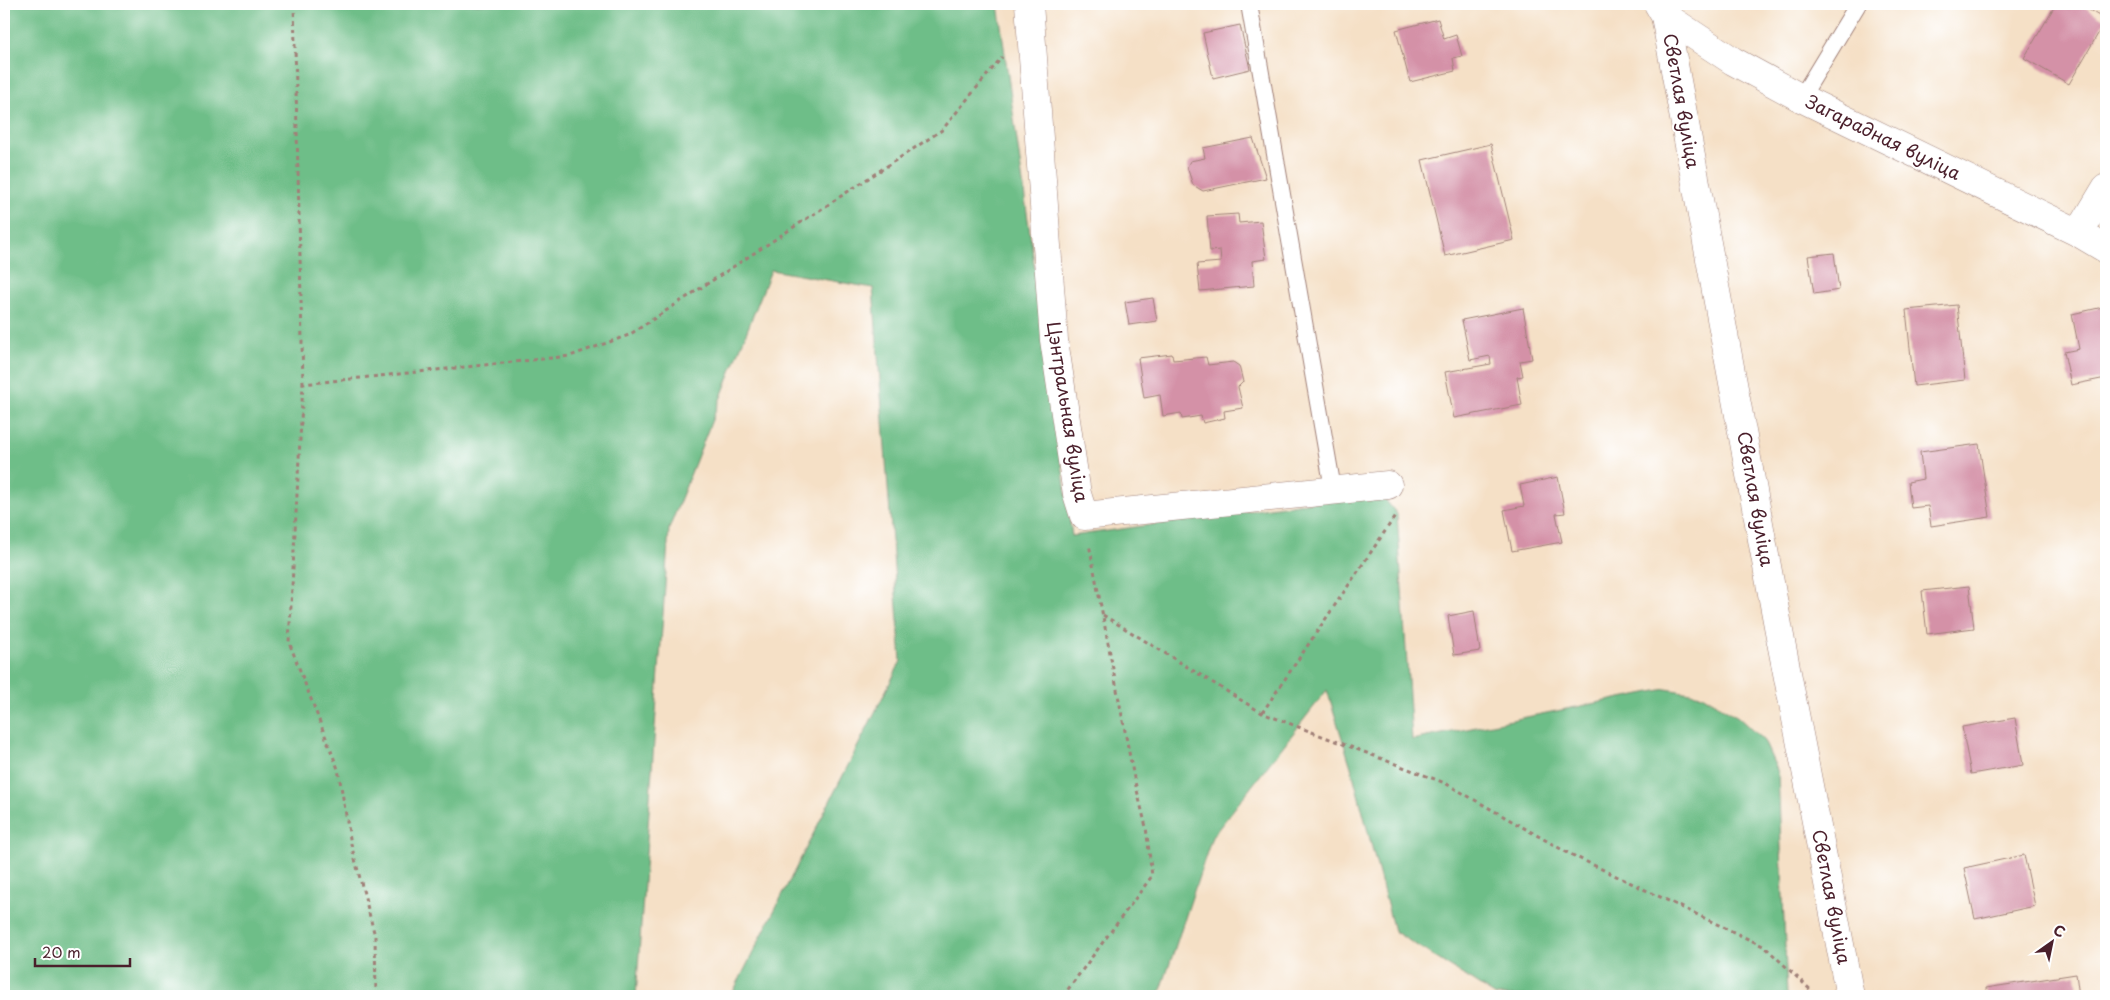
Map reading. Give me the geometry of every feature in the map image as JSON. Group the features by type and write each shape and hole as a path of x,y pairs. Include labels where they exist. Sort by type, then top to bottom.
{"street":[{"name":"Загарадная вуліца","path":"1661,10 1733,62 1801,98 2079,233 2106,249"},
{"name":"Светлая вуліца","path":"1661,10 1850,996"},
{"name":"Цэнтральная вуліца","path":"1030,13 1054,340 1077,494 1084,516 1333,489 1388,485"},
{"path":"2079,233 2106,188"}],"lane":[{"path":"1249,4 1333,489"},
{"path":"1801,98 1858,4"}],"path":[{"path":"294,4 303,384 289,642 338,769 351,844 375,936 376,996"},
{"path":"303,384 570,356 630,335 942,130 1030,13"},
{"path":"1262,713 1397,514"},
{"path":"1063,996 1152,876 1146,827 1134,778 1084,516"},
{"path":"1103,615 1262,713 1445,783 1568,853 1764,947 1817,996"}],"green space":[{"path":"4,4 998,4 1072,536 1368,494 1383,497 1397,514 1412,740 1666,689 1702,695 1738,717 1764,741 1778,772 1787,996 1496,996 1394,931 1351,767 1327,690 1212,837 1159,996 731,996 901,661 873,288 771,270 669,529 636,996 4,996"}],"building":[{"path":"2056,4 2079,4 2106,20 2069,84 2024,58"},
{"path":"1438,19 1444,39 1456,35 1462,56 1453,58 1455,71 1410,82 1396,30"},
{"path":"1240,25 1250,69 1213,78 1203,33"},
{"path":"1253,138 1266,178 1203,191 1193,185 1187,167 1190,161 1205,158 1203,148"},
{"path":"1491,144 1514,240 1445,256 1422,160"},
{"path":"1238,214 1239,223 1261,221 1266,259 1252,261 1254,286 1200,291 1197,264 1221,262 1220,250 1210,251 1207,216"},
{"path":"1834,253 1839,290 1814,294 1808,256"},
{"path":"1153,298 1157,321 1129,325 1125,302"},
{"path":"1957,305 1965,380 1914,386 1906,310"},
{"path":"2103,307 2106,323 2106,378 2071,385 2064,352 2079,349 2072,314"},
{"path":"1523,308 1532,359 1520,361 1523,376 1517,377 1522,405 1454,418 1445,372 1491,364 1490,356 1470,360 1462,320"},
{"path":"1172,354 1173,360 1206,357 1208,365 1233,362 1239,366 1243,382 1238,387 1243,408 1224,411 1225,418 1203,423 1201,416 1182,419 1181,413 1163,416 1160,395 1144,398 1138,358"},
{"path":"1979,444 1990,517 1931,526 1928,506 1911,508 1908,482 1923,479 1920,452"},
{"path":"1558,477 1565,513 1556,514 1562,542 1512,551 1504,510 1524,506 1520,485"},
{"path":"1969,586 1974,628 1927,634 1922,591"},
{"path":"1474,611 1480,651 1454,655 1448,616"},
{"path":"2015,718 2023,765 1971,774 1962,727"},
{"path":"2024,855 2035,906 1975,919 1964,868"},
{"path":"2076,974 2079,996 1987,996 1986,988"}]}
